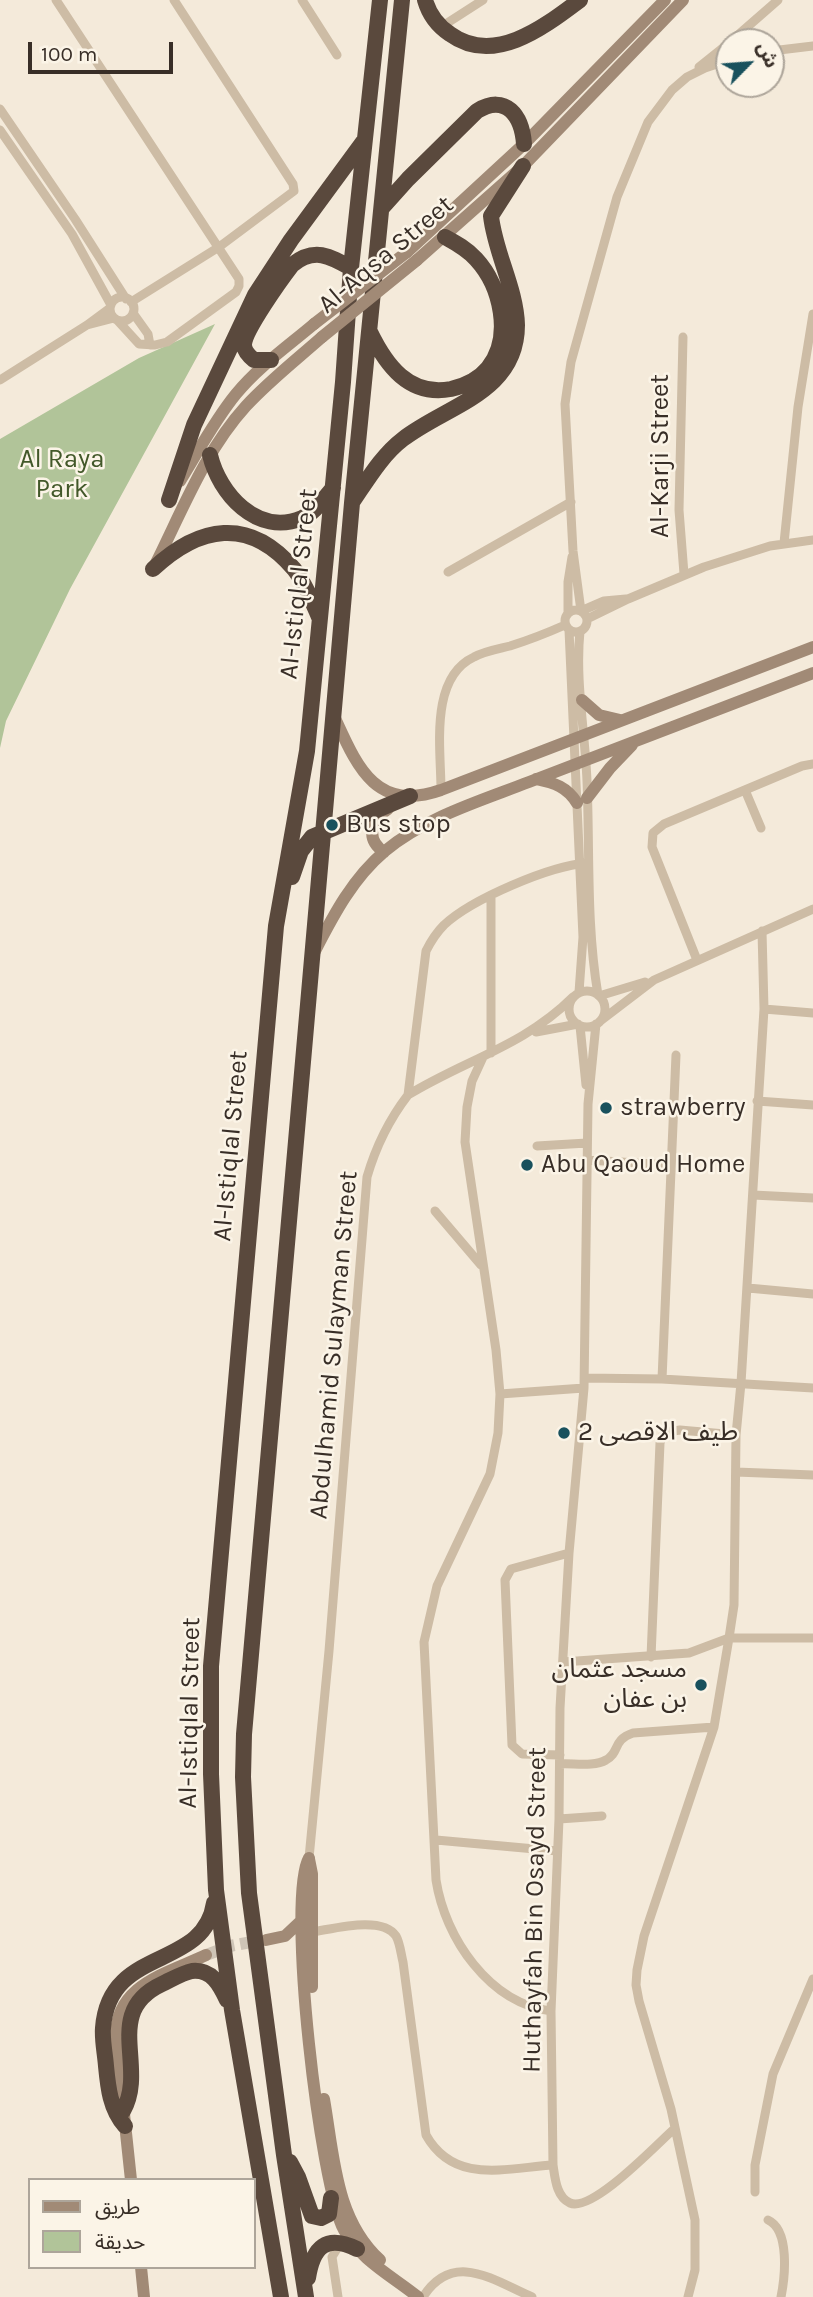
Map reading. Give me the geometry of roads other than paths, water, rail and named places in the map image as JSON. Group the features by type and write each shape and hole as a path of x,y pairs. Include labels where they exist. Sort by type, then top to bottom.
{"highway":[{"name":"Al-Istiqlal Street","path":"281,2297 216,1891 211,1774 211,1666 258,1106 282,889 307,751 351,268 380,0"},
{"name":"Al-Istiqlal Street","path":"305,2296 249,1893 243,1777 250,1655 352,503 402,0"},
{"path":"425,0 441,27 468,44 497,46 529,34 575,2"},
{"path":"382,208 408,178 477,111 486,106 505,106 514,113 523,128 524,144"},
{"path":"169,500 194,425 254,295 365,140"},
{"path":"352,503 396,444 483,391 511,359 515,344 516,312 491,216 523,166"},
{"path":"370,331 380,354 393,369 407,382 428,390 458,387 473,381 488,369 502,334 501,313 496,294 487,274 476,259 463,246 445,237"},
{"path":"271,360 254,360 245,350 244,344 251,326 292,265 316,254 327,255 351,268"},
{"path":"210,455 221,485 232,499 263,520 289,522 303,518 333,488"},
{"path":"153,569 177,548 199,537 216,533 249,537 281,556 295,570 320,620"},
{"path":"282,889 291,879 303,846 312,837 410,796"},
{"path":"303,1059 315,1072"},
{"path":"124,2118 112,2105 107,2073 103,2029 107,2008 117,1989 132,1973 191,1943 202,1934 212,1916 216,1891"},
{"path":"124,2118 132,2084 129,2023 134,2008 143,1996 189,1972 204,1972 216,1980 233,2010"},
{"path":"284,2155 298,2177 312,2216 321,2218 330,2214 331,2198"},
{"path":"305,2296 311,2263 324,2245 341,2242 357,2249"}],"main road":[{"name":"Al-Aqsa Street","path":"153,569 210,455 244,408 267,384 412,256 665,0"},
{"name":"Al-Aqsa Street","path":"169,500 220,416 243,386 314,324 412,256 445,237 523,166 683,0"},
{"path":"384,852 372,838 373,823 379,815 410,796 441,790 810,647"},
{"path":"312,956 347,893 364,871 406,835 436,819 536,779 813,673"},
{"path":"582,701 599,715 623,721"},
{"path":"334,716 356,763 369,780 385,791 410,796"},
{"path":"536,779 560,785 582,801 636,742"},
{"path":"309,1858 303,1872 303,1955 331,2198 343,2230 357,2249 375,2266 420,2297"},
{"path":"309,1858 312,1874 315,2065 344,2205 358,2234 390,2275"},
{"path":"266,1940 290,1933 302,1920"},
{"path":"280,1938 296,1945 303,1955"},
{"path":"131,2178 116,2029 120,2009 140,1986 206,1955"},
{"path":"141,2269 144,2297"}],"street":[{"path":"0,130 72,234 116,319 139,344 167,342 236,292 239,279 56,0"},
{"path":"0,380 87,325 116,299 129,300 219,247 292,194 294,188 174,0"},
{"path":"302,0 337,55"},
{"path":"441,27 483,0"},
{"path":"747,28 778,0"},
{"path":"785,49 813,46"},
{"path":"579,737 582,701 576,683 580,631 586,626 573,551 565,404 571,362 623,178 648,122 657,107 715,55"},
{"path":"687,78 715,65"},
{"path":"0,109 129,300 133,313 148,334 150,345"},
{"path":"87,325 116,319 127,320 133,313"},
{"path":"784,543 798,407 813,314"},
{"name":"Al-Karji Street","path":"683,337 679,510 684,574"},
{"path":"448,572 571,502"},
{"path":"568,612 574,610 583,614 628,599 726,559 784,543 813,540"},
{"path":"573,551 568,582 568,612 564,619 576,683 583,863 583,955 576,995 569,1009 573,1021 588,1027 597,1023 654,980"},
{"path":"441,790 443,700 447,684 455,671 474,656 567,627 580,631"},
{"path":"697,960 652,848 653,833 664,824 802,766 813,764"},
{"path":"745,790 761,828"},
{"path":"583,863 598,995 605,1009 597,1023"},
{"name":"Abdulhamid Sulayman Street","path":"309,1858 330,1637 367,1177 376,1146 394,1113 408,1095 426,951 447,922 491,896 531,878 583,863"},
{"path":"491,896 487,1055 476,1070 470,1094 465,1142 482,1267 489,1298 500,1394 495,1456 490,1474 437,1586 424,1642 436,1880 439,1902 448,1924 460,1947 474,1964 506,1992 528,2006 551,2011"},
{"path":"408,1095 531,1033 576,995 589,991 598,995 654,980 813,909"},
{"path":"688,2297 695,2270 695,2220 661,2072 636,1985 644,1936 714,1727 730,1639 734,1605 736,1435 748,1288 764,1009 762,931"},
{"path":"764,1009 813,1013"},
{"name":"Huthayfah Bin Osayd Street","path":"597,1023 588,1104 584,1383 569,1553 563,1662 551,2011 553,2165 562,2197 571,2204 580,2204 601,2194 674,2129"},
{"path":"531,1033 579,1025"},
{"name":"Huthayfah Bin Osayd Street","path":"579,1025 588,1104"},
{"path":"662,1379 676,1055"},
{"path":"757,1101 813,1105"},
{"path":"537,1146 587,1143"},
{"path":"587,1160 671,1165"},
{"path":"753,1195 813,1198"},
{"path":"435,1211 482,1267"},
{"path":"748,1288 813,1294"},
{"path":"500,1394 584,1383 662,1379 813,1388"},
{"path":"651,1657 660,1443 663,1435 673,1430 736,1435"},
{"path":"736,1472 813,1475"},
{"path":"569,1553 511,1569 506,1574 512,1745 522,1754 604,1762 612,1756 617,1742 633,1733 714,1727"},
{"path":"563,1662 689,1653 730,1639 813,1638"},
{"path":"559,1819 602,1816"},
{"path":"436,1840 557,1851"},
{"path":"312,1932 372,1924 390,1929 397,1937 403,1962 426,2135 439,2153 460,2166 475,2171 553,2165"},
{"path":"755,2192 755,2165 773,2074 813,1979"},
{"path":"768,2220 775,2224 781,2235 784,2275 781,2297"},
{"path":"338,2297 332,2261 333,2253 341,2242"},
{"path":"316,2253 332,2261"},
{"path":"420,2297 431,2284 444,2276 467,2270 532,2297"}],"tunnel":[{"path":"206,1955 230,1946 262,1940"}],"place":[{"name":"Bus stop","path":"332,825"},
{"name":"strawberry","path":"606,1108"},
{"name":"Abu Qaoud Home","path":"527,1165"},
{"name":"طيف الاقصى 2","path":"564,1433"},
{"name":"مسجد عثمان بن عفان","path":"701,1685"}],"park label":[{"name":"Al Raya Park","path":"62,474"}]}
